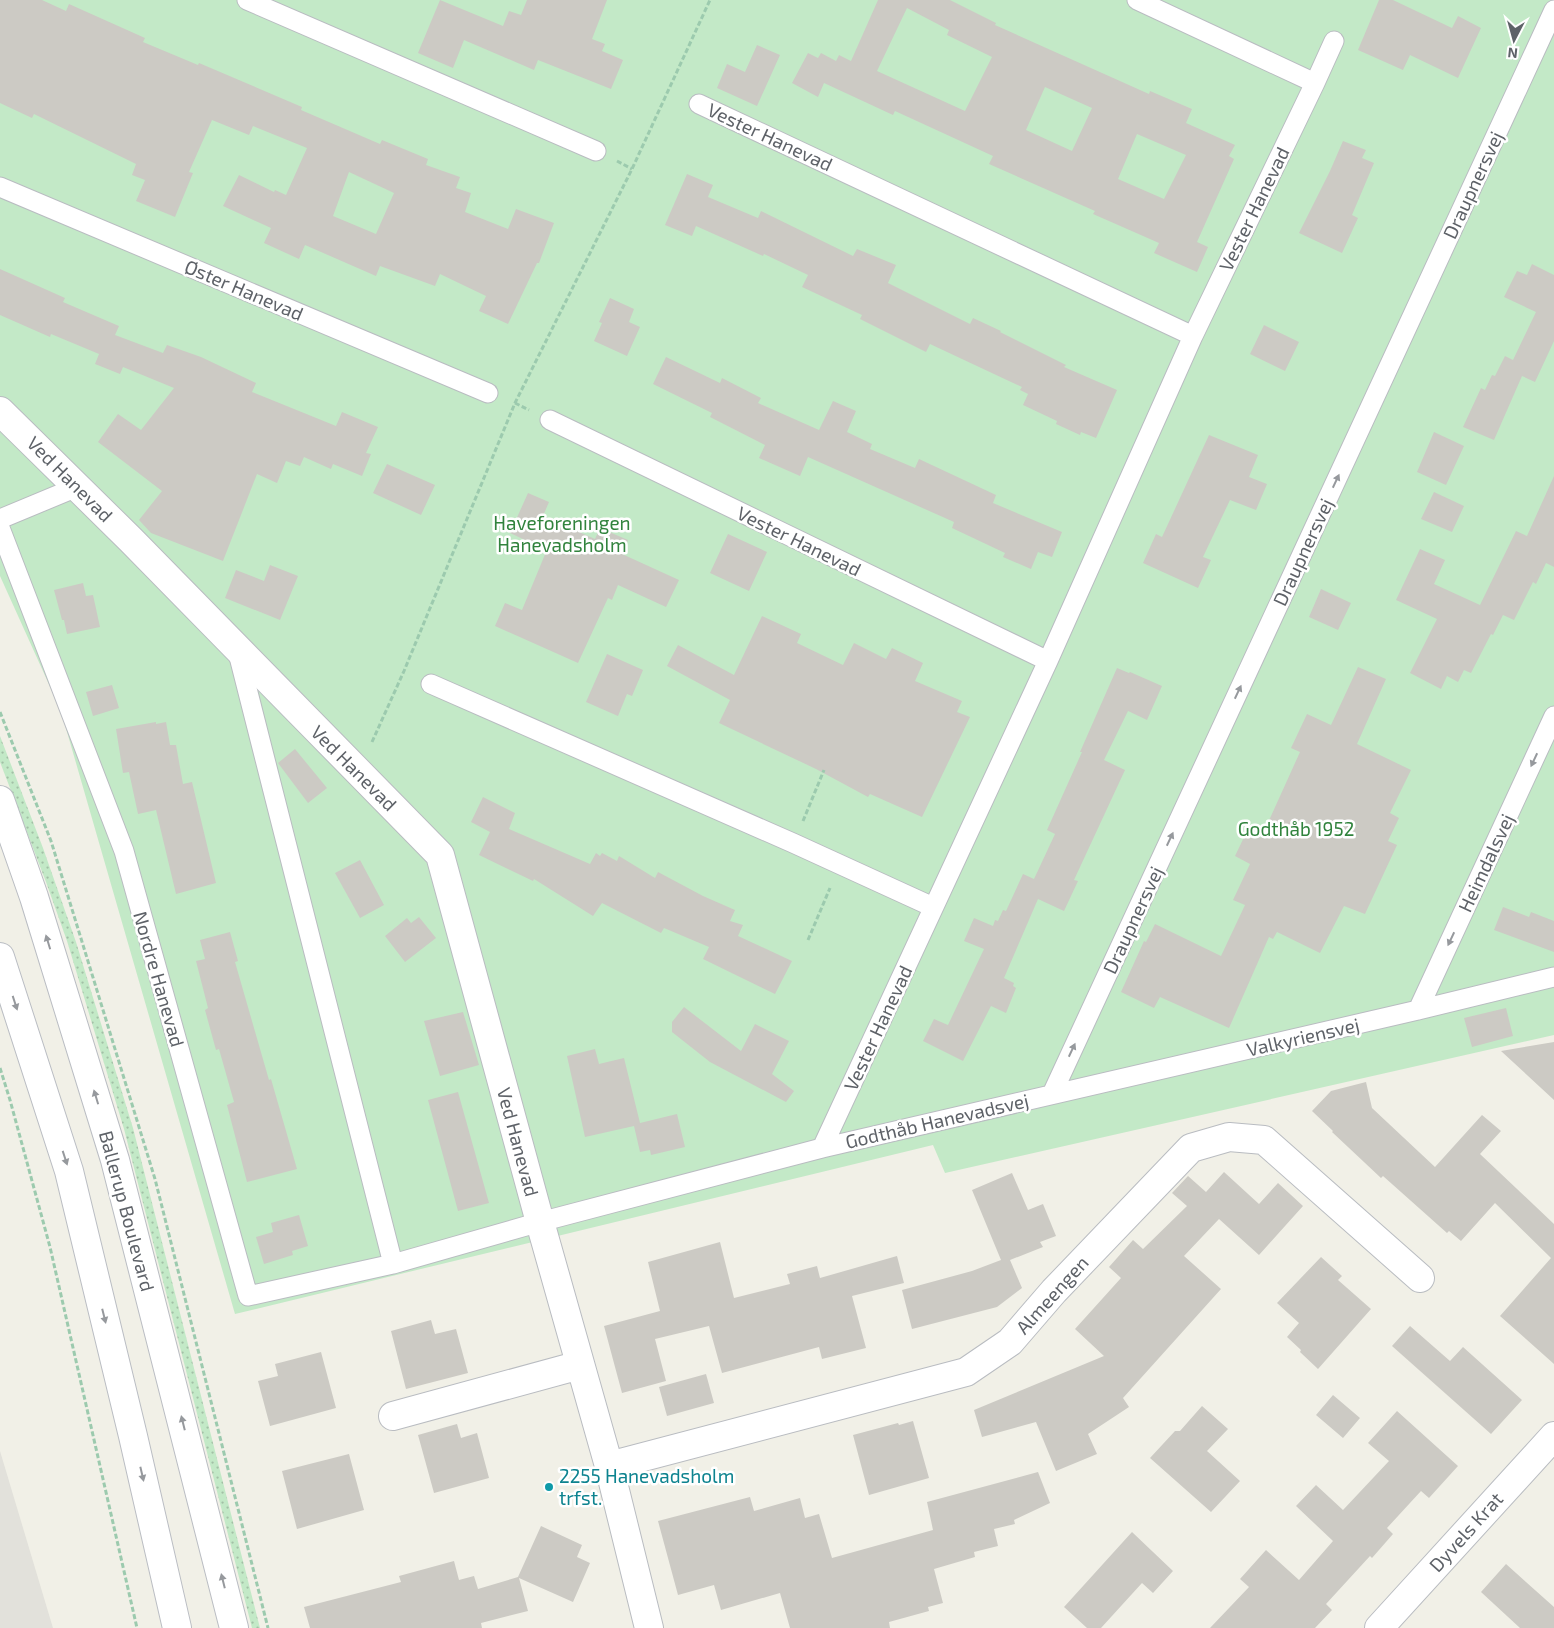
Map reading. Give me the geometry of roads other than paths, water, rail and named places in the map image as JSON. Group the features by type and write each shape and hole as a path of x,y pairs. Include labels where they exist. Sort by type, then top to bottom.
{"street":[{"name":"Ved Hanevad","path":"0,411 237,648 440,855 609,1466 650,1628"},
{"name":"Ballerup Boulevard","path":"0,800 34,897 115,1160 234,1628"},
{"path":"0,957 69,1171 131,1426 177,1628"},
{"name":"Almeengen","path":"609,1466 966,1372 1010,1342 1054,1291 1191,1148 1229,1137 1264,1140 1420,1278"},
{"path":"393,1416 580,1366"},
{"name":"Dyvels Krat","path":"1379,1628 1554,1436"}],"lane":[{"path":"247,0 596,151"},
{"path":"1137,0 1315,83"},
{"name":"Draupnersvej","path":"1052,1094 1554,10"},
{"name":"Vester Hanevad","path":"822,1148 1048,661 1193,336 1334,41"},
{"name":"Vester Hanevad","path":"699,104 1193,336"},
{"name":"Øster Hanevad","path":"0,187 488,393"},
{"name":"Vester Hanevad","path":"550,420 1048,661"},
{"path":"0,519 77,487"},
{"name":"Nordre Hanevad","path":"0,528 124,851 248,1296 393,1264 540,1222"},
{"path":"237,648 393,1264"},
{"path":"431,684 793,843 933,907"},
{"name":"Heimdalsvej","path":"1418,1010 1554,716"},
{"name":"Valkyriensvej","path":"1052,1094 1554,977"},
{"name":"Godthåb Hanevadsvej","path":"822,1148 1052,1094"},
{"name":"Ved Hanevad","path":"540,1222 822,1148"}],"place":[{"name":"2255 Hanevadsholm trfst.","path":"549,1487"}],"park label":[{"name":"Haveforeningen Hanevadsholm","path":"562,534"},
{"name":"Godthåb 1952","path":"1296,829"}]}
